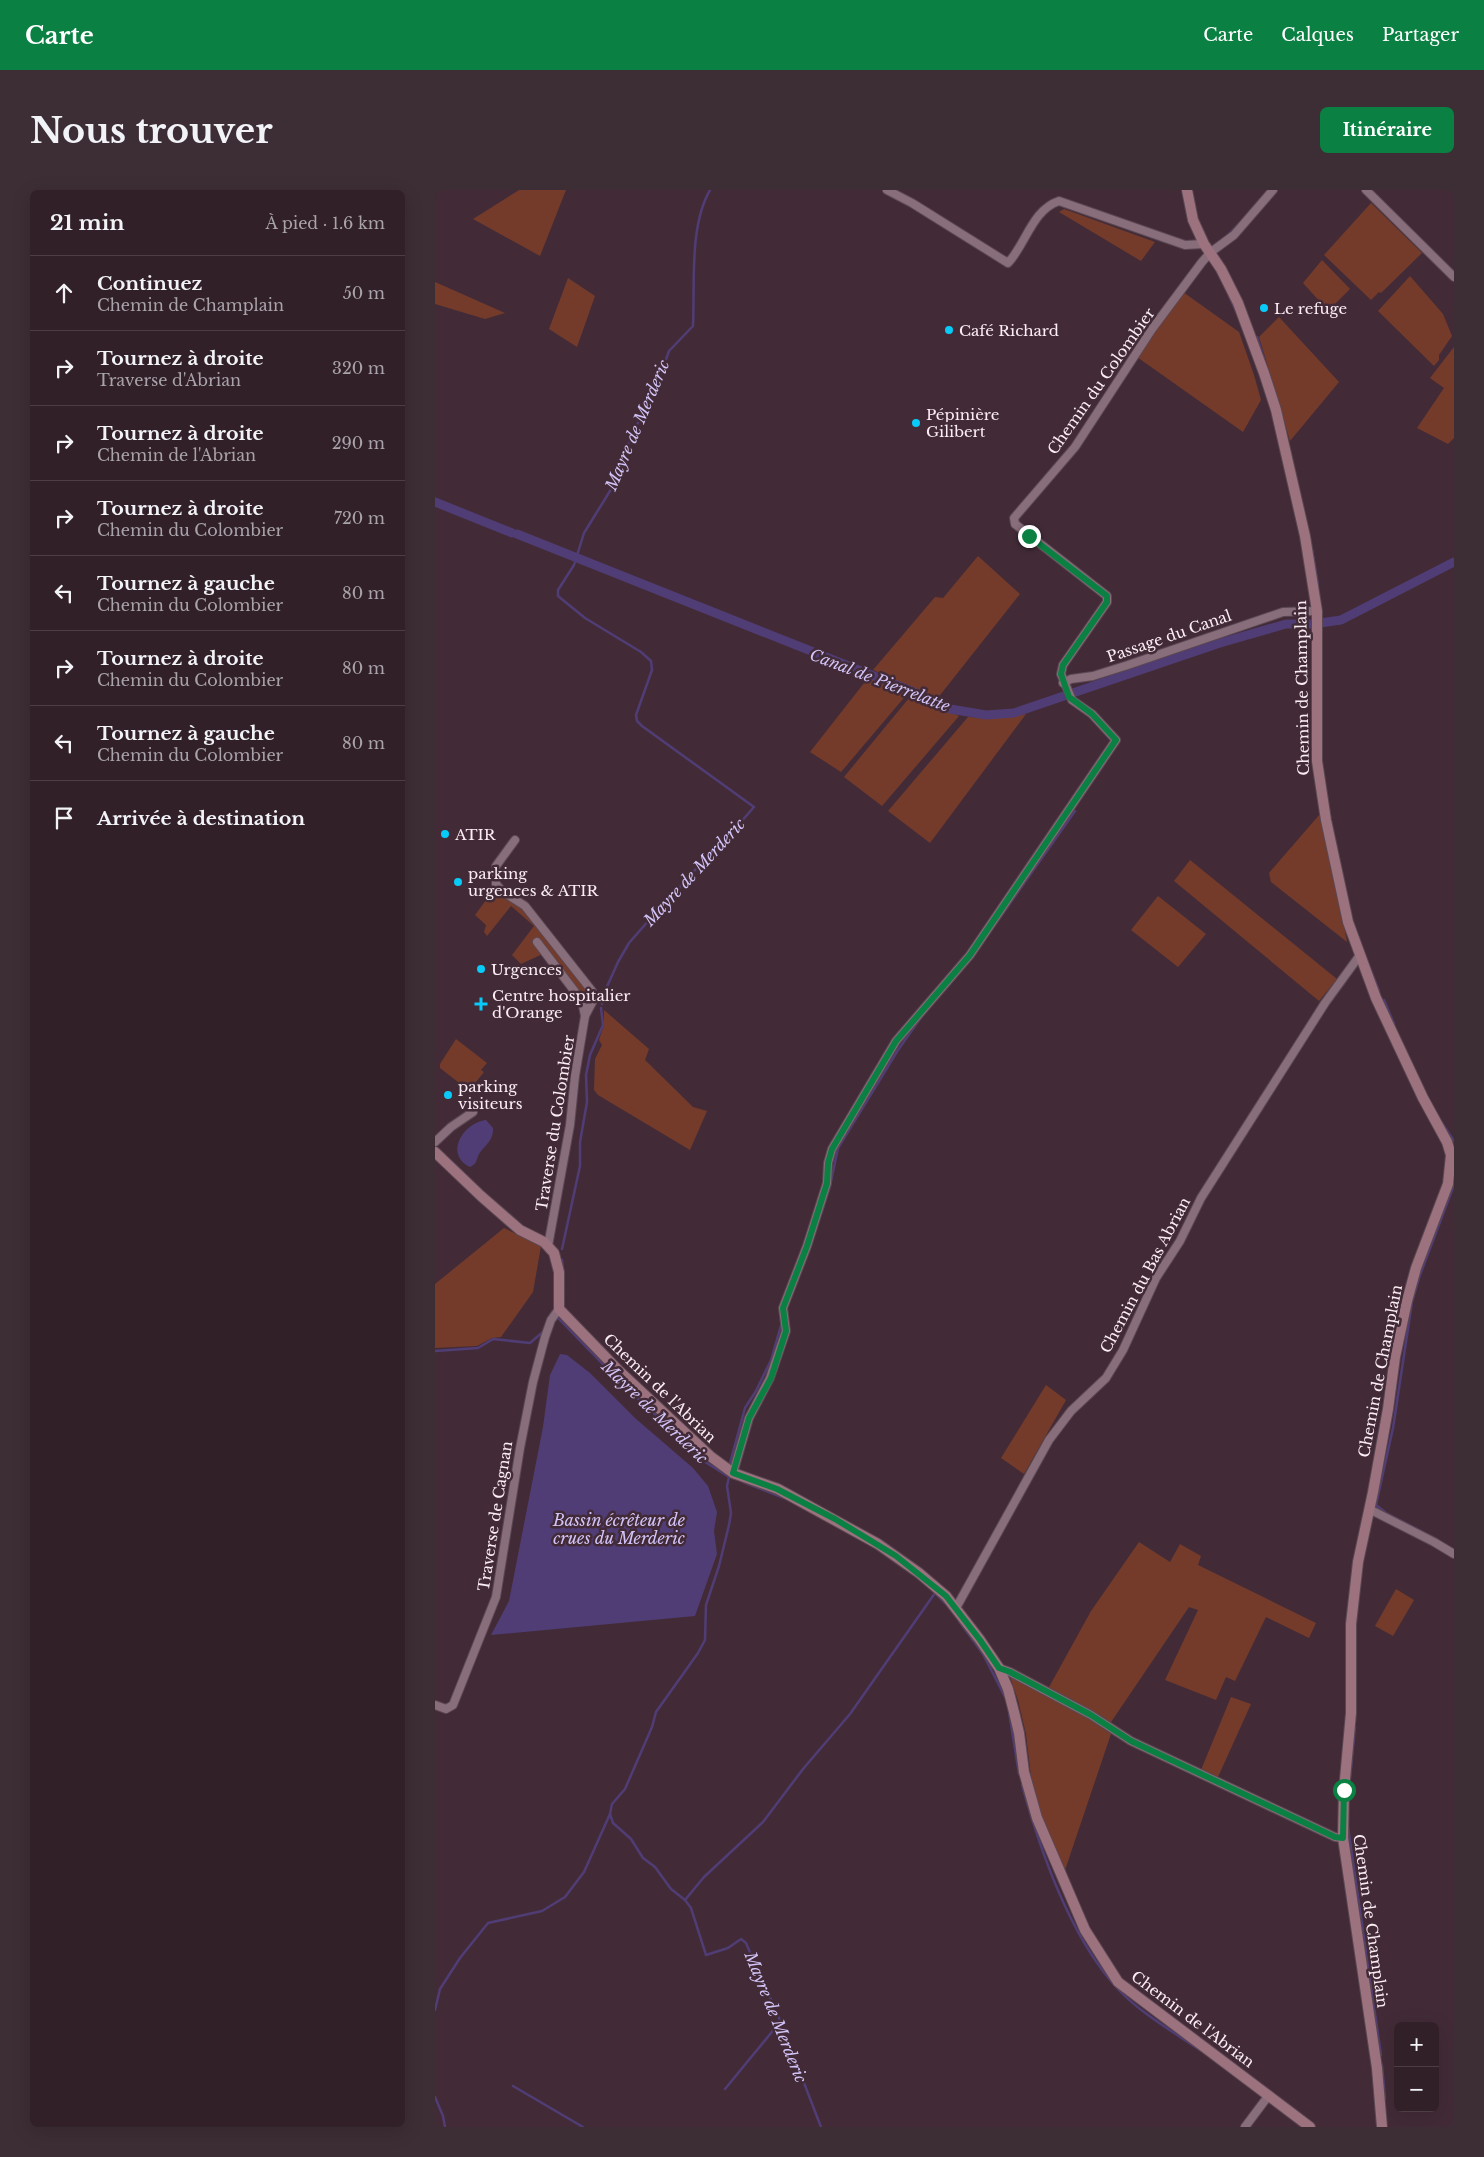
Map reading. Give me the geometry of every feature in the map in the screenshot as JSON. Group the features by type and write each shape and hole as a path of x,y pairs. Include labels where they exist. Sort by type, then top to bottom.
{"street":[{"path":"887,190 912,203 1008,263 1018,252 1041,211 1059,201 1185,245 1207,248 1234,235 1273,190"},
{"name":"Chemin de Champlain","path":"1187,190 1193,220 1238,303 1252,336 1276,410 1305,536 1317,611 1317,761 1320,787 1348,922 1376,998 1452,1155 1448,1184 1416,1268 1407,1301 1358,1562 1351,1624 1351,1713 1344,1790 1343,1838 1377,2068 1381,2127"},
{"path":"1366,190 1454,277"},
{"name":"Chemin du Colombier","path":"1066,690 1061,674 1063,665 1107,602 1107,596 1030,537 1015,524 1014,518 1075,447 1207,248"},
{"name":"Passage du Canal","path":"1066,690 1102,673 1283,612 1317,611"},
{"path":"733,1473 749,1418 771,1378 786,1331 783,1308 807,1246 827,1183 828,1163 832,1149 896,1041 970,955 1116,740 1066,690"},
{"name":"Traverse du Colombier","path":"515,840 496,866 496,884 525,906 592,991 594,999 585,1016 575,1076 570,1127 548,1246"},
{"path":"537,942 581,1001 585,1016"},
{"name":"Chemin du Bas Abrian","path":"956,1608 1004,1525 1049,1440 1071,1411 1106,1378 1123,1350 1156,1278 1180,1241 1201,1198 1325,1002 1360,955"},
{"path":"435,1142 451,1127 473,1112"},
{"path":"435,1152 520,1230 548,1246 554,1253 559,1272 560,1310"},
{"name":"Chemin de l'Abrian","path":"560,1310 615,1367 710,1456 733,1473 777,1489 878,1544 919,1573 946,1596 999,1668 1014,1712 1024,1772 1037,1818 1068,1894 1098,1953 1118,1982 1310,2127"},
{"name":"Traverse de Cagnan","path":"435,1705 446,1709 453,1705 496,1597 520,1448 533,1382 549,1327 560,1310"},
{"path":"1369,1509 1454,1554"},
{"path":"999,1668 1091,1715 1131,1741 1335,1837 1343,1838"},
{"path":"1245,2127 1269,2095"}],"shaded area":[{"path":"519,190 566,190 540,256 473,219"},
{"path":"1371,203 1422,253 1381,293 1379,292 1371,300 1324,255"},
{"path":"1064,209 1155,242 1141,261 1059,212"},
{"path":"1322,260 1350,289 1333,306 1337,311 1333,316 1303,283"},
{"path":"1410,276 1443,314 1452,336 1434,366 1378,311"},
{"path":"568,278 595,296 577,347 549,329"},
{"path":"435,282 505,313 485,319 435,304"},
{"path":"1183,292 1239,332 1261,400 1243,432 1137,357"},
{"path":"1279,317 1339,382 1290,441 1259,337"},
{"path":"1454,347 1454,438 1448,444 1417,428 1444,388 1430,378"},
{"path":"978,556 1020,594 937,699 873,670 935,597 943,598"},
{"path":"868,678 908,693 841,772 810,752"},
{"path":"914,692 959,716 882,806 844,777"},
{"path":"1026,714 930,843 888,811 968,717 987,718"},
{"path":"1320,814 1347,942 1271,882 1269,873"},
{"path":"1190,860 1337,979 1319,1001 1174,881"},
{"path":"497,888 524,907 590,991 592,997 589,1002 547,952 521,964 512,955 534,926 511,906 487,936 484,932 486,925 475,915"},
{"path":"1158,896 1206,934 1178,967 1131,930"},
{"path":"604,1010 649,1049 645,1060 693,1107 707,1111 690,1150 598,1095 594,1090 595,1059 602,1045 599,1040 604,1025"},
{"path":"456,1039 487,1063 481,1070 484,1072 467,1089 440,1068 440,1064"},
{"path":"504,1228 541,1246 533,1292 501,1337 492,1338 477,1346 435,1348 435,1284"},
{"path":"1046,1385 1066,1400 1024,1474 1001,1458"},
{"path":"1139,1542 1170,1562 1180,1544 1201,1556 1198,1565 1316,1623 1309,1638 1266,1617 1235,1681 1226,1677 1216,1700 1165,1680 1198,1610 1189,1607 1109,1725 1048,1689 1091,1611"},
{"path":"1396,1589 1414,1600 1393,1636 1375,1626"},
{"path":"1010,1677 1087,1717 1111,1734 1064,1873 1042,1820 1032,1785 1026,1734"},
{"path":"1231,1697 1251,1704 1218,1777 1201,1770"}],"water":[{"path":"486,1120 493,1128 492,1136 475,1163 470,1167 458,1155 460,1140 470,1127"},
{"name":"Bassin écrêteur de crues du Merderic","path":"560,1354 567,1355 590,1373 635,1418 693,1468 708,1486 717,1512 714,1531 717,1554 695,1616 491,1635 509,1601 543,1427 550,1375"}],"waterway":[{"name":"Mayre de Merderic","path":"602,1004 601,1000 629,943 681,886 686,878 711,856 754,807 637,721 636,715 652,670 651,661 641,652 585,618 558,596 558,590 574,565 584,533 618,478 632,433 651,401 669,351 693,326 696,238 703,204 710,190"},
{"path":"1227,236 1239,224"},
{"path":"1229,296 1236,311"},
{"path":"1257,337 1264,359"},
{"name":"Canal de Pierrelatte","path":"435,502 512,533"},
{"name":"Canal de Pierrelatte","path":"517,534 914,692 950,709 986,715 1014,713 1220,643 1286,624 1312,624"},
{"path":"1312,549 1318,585"},
{"name":"Canal de Pierrelatte","path":"1320,623 1341,620 1454,562"},
{"path":"980,946 1075,811"},
{"path":"1371,971 1379,991"},
{"path":"1384,1000 1394,1024"},
{"name":"Mayre de Merderic","path":"562,1249 580,1166 580,1142 587,1102 586,1075 590,1055 603,1025 601,1008"},
{"path":"821,1214 830,1186 838,1148 898,1050 922,1016"},
{"path":"1442,1123 1454,1141"},
{"path":"1438,1540 1386,1513 1376,1505 1393,1428 1412,1302 1420,1275 1454,1185"},
{"name":"Mayre de Merderic","path":"562,1260 563,1268"},
{"name":"Mayre de Merderic","path":"563,1303 564,1291"},
{"name":"Mayre de Merderic","path":"559,1319 623,1385 669,1427 699,1458 729,1477 727,1486 731,1513 719,1566 706,1605 705,1640 698,1653 656,1712 652,1727 625,1789 612,1804 610,1814 613,1823 631,1839 643,1858 655,1867 671,1889 685,1900 691,1908 706,1955 728,1948 741,1939 746,1943 774,2005 821,2127"},
{"path":"730,1463 745,1408 756,1391 771,1360 782,1322"},
{"path":"435,1351 478,1348 493,1339 530,1343 544,1331"},
{"path":"743,1482 784,1498"},
{"path":"935,1593 945,1603"},
{"path":"685,1900 704,1877 763,1822 803,1769 850,1714 935,1593"},
{"path":"959,1621 983,1654 1005,1697"},
{"path":"1009,1712 1019,1774"},
{"path":"1350,1779 1355,1727"},
{"path":"1022,1785 1038,1837 1059,1892 1071,1919 1100,1968 1136,2006 1200,2050"},
{"path":"435,2010 440,1989 460,1958 488,1923 542,1911 565,1897 584,1872 610,1814"},
{"path":"1348,1827 1381,2055"},
{"path":"725,2089 780,2022"},
{"path":"1382,2065 1385,2098"},
{"path":"513,2086 583,2127"},
{"path":"435,2097 443,2116 445,2127"}],"place":[{"name":"Le refuge","path":"1264,308"},
{"name":"Café Richard","path":"949,330"},
{"name":"Pépinière Gilibert","path":"916,423"},
{"name":"ATIR","path":"445,834"},
{"name":"parking urgences & ATIR","path":"458,882"},
{"name":"Urgences","path":"481,969"},
{"name":"Centre hospitalier d'Orange","path":"481,1004"},
{"name":"parking visiteurs","path":"448,1095"}],"route":[{"path":"1029,536 1107,596 1107,602 1063,665 1061,674 1069,697 1092,714 1116,740 970,955 896,1041 832,1149 828,1163 827,1183 807,1246 783,1308 786,1331 771,1378 749,1418 733,1473 777,1489 835,1519 896,1556 946,1596 999,1668 1091,1715 1131,1741 1335,1837 1343,1838 1344,1790"}]}
